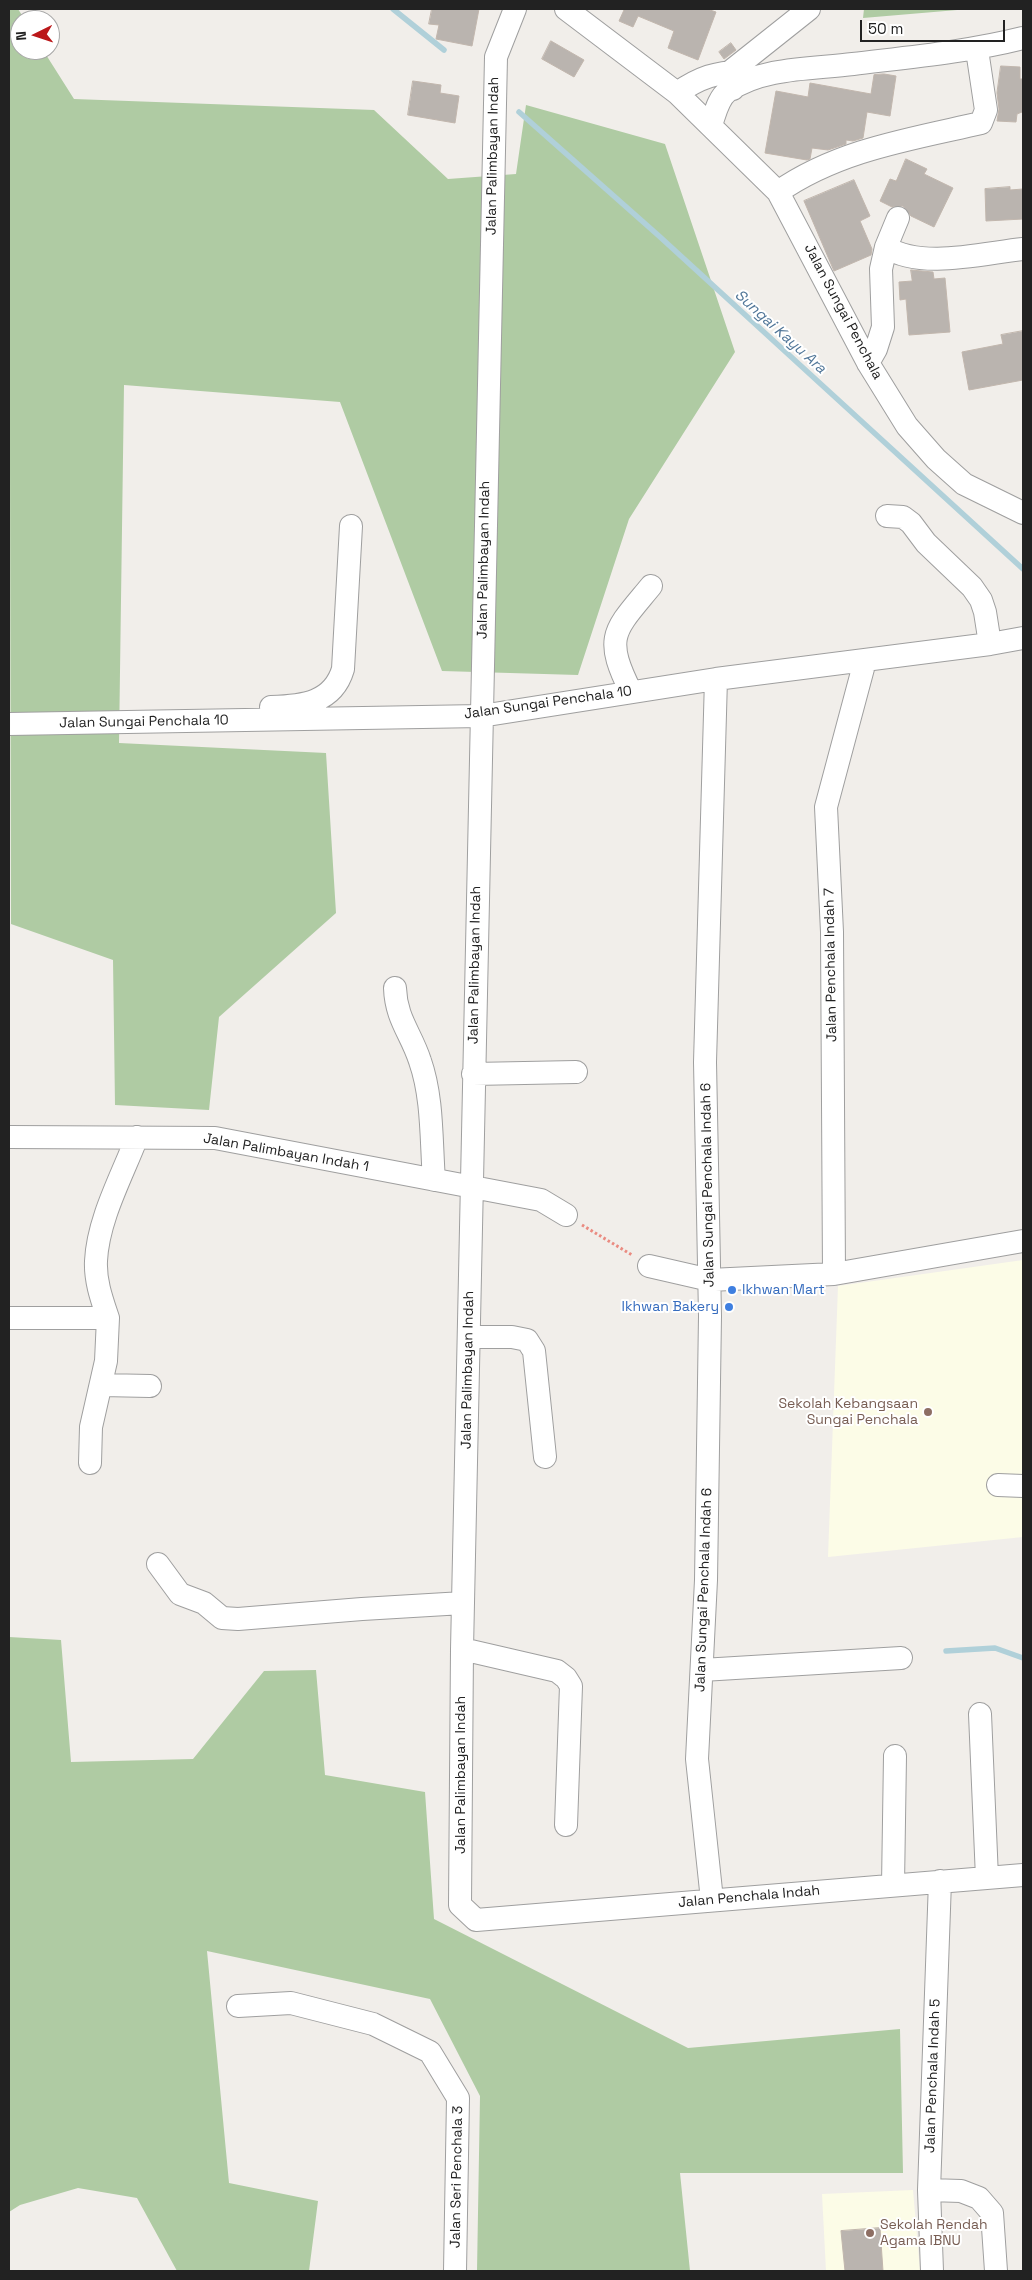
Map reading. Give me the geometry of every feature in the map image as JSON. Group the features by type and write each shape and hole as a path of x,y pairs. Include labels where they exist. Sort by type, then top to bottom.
{"street":[{"name":"Jalan Palimbayan Indah","path":"476,1920 460,1905 462,1649 473,1074 496,57 515,9"},
{"name":"Jalan Sungai Penchala","path":"566,9 677,93 712,125 778,192 868,363 907,426 936,459 964,484 1023,513"},
{"path":"712,125 719,102 732,80 809,9"},
{"path":"677,93 694,81 713,73 732,80 976,50 1023,38"},
{"path":"778,192 800,176 859,152 981,123 986,110 976,50"},
{"path":"868,363 876,349 883,326 881,269 886,248 898,218"},
{"path":"886,248 901,255 935,260 1023,248"},
{"path":"887,516 904,517 926,543 972,586 981,600 985,612 990,644"},
{"path":"249,720 263,708 316,700 330,694 339,682 344,669 350,526"},
{"path":"631,692 618,666 615,638 619,625 651,586"},
{"name":"Jalan Sungai Penchala 10","path":"9,724 481,716 716,679 865,661 1023,638"},
{"name":"Jalan Penchala Indah 7","path":"834,1274 832,932 826,807 865,661"},
{"name":"Jalan Sungai Penchala Indah 6","path":"712,1900 698,1759 706,1570 710,1280 705,1062 716,679"},
{"path":"395,988 396,1006 420,1061 426,1086 434,1180"},
{"path":"473,1074 576,1072"},
{"name":"Jalan Palimbayan Indah 1","path":"9,1137 215,1138 472,1187"},
{"path":"90,1463 90,1436 106,1361 108,1318 98,1286 96,1261 109,1205 137,1137"},
{"path":"472,1187 541,1200 566,1215"},
{"path":"649,1266 710,1280 834,1274 1023,1241"},
{"path":"9,1318 108,1318"},
{"path":"469,1338 512,1337 527,1340 534,1351 545,1456"},
{"path":"99,1392 150,1386"},
{"path":"998,1485 1023,1486"},
{"path":"158,1564 180,1594 204,1602 222,1618 238,1619 463,1604"},
{"path":"462,1649 557,1670 566,1678 570,1686 566,1825"},
{"path":"702,1670 901,1658"},
{"path":"980,1714 987,1878"},
{"path":"893,1884 895,1756"},
{"name":"Jalan Penchala Indah","path":"476,1920 893,1884 1023,1875"},
{"name":"Jalan Penchala Indah 5","path":"932,2271 928,2190 940,1881"},
{"name":"Jalan Seri Penchala 3","path":"238,2006 290,2003 373,2024 430,2052 458,2098 455,2271"},
{"path":"928,2190 961,2191 979,2198 992,2213 996,2271"}],"path":[{"path":"566,1215 649,1266"}],"shaded area":[{"name":"Sekolah Kebangsaan Sungai Penchala","path":"1023,1260 1023,1537 828,1557 838,1286"},
{"name":"Sekolah Rendah Agama IBNU","path":"913,2190 920,2271 826,2271 822,2194"}],"green space":[{"path":"9,9 19,10 10,10 10,60 49,60 74,99 374,110 448,179 516,174 526,105 665,144 735,352 629,519 578,675 442,671 340,402 124,385 119,743 326,753 336,913 219,1017 209,1110 115,1105 113,960 11,924"},
{"path":"864,9 969,9 863,18"},
{"path":"9,1637 61,1640 71,1762 193,1759 264,1671 316,1670 325,1775 425,1792 434,1919 688,2048 900,2029 903,2173 680,2173 690,2271 477,2271 480,2096 430,1999 207,1951 229,2183 318,2201 309,2271 177,2271 137,2198 78,2188 20,2205 9,2212"}],"building":[{"path":"432,9 479,9 472,46 436,39 439,25 429,24"},
{"path":"621,9 707,9 716,12 698,60 668,48 674,31 638,16 633,27 619,21 624,10"},
{"path":"551,41 584,60 574,77 542,59"},
{"path":"731,43 736,50 724,59 719,52"},
{"path":"1001,66 1020,67 1020,79 1023,79 1022,112 1017,114 1016,122 997,121 999,109 997,93"},
{"path":"874,75 896,76 890,116 867,112 863,138 853,141 846,140 846,144 828,150 812,148 810,159 807,160 765,153 776,91 808,97 810,83 871,94"},
{"path":"413,81 441,85 440,93 459,96 455,123 408,115"},
{"path":"906,159 927,169 924,174 953,188 934,227 911,216 903,206 892,207 880,201 890,179 896,181"},
{"path":"854,180 870,216 860,221 872,249 871,255 834,271 804,201"},
{"path":"1010,187 1010,190 1023,189 1023,219 986,221 985,189"},
{"path":"911,270 933,272 934,279 945,278 950,332 909,335 906,299 900,300 899,282 912,281"},
{"path":"1023,331 1023,380 969,390 962,352 1003,344 1001,335"},
{"path":"880,2228 883,2271 845,2271 841,2231"}],"waterway":[{"name":"Sungai Kayu Ara","path":"393,9 444,50"},
{"name":"Sungai Kayu Ara","path":"519,112 659,236 1023,569"},
{"path":"946,1651 995,1648 1023,1658"}],"place":[{"name":"Ikhwan Mart","path":"732,1290"},
{"name":"Ikhwan Bakery","path":"729,1307"},
{"name":"Sekolah Kebangsaan Sungai Penchala","path":"928,1412"},
{"name":"Sekolah Rendah Agama IBNU","path":"870,2233"}]}
